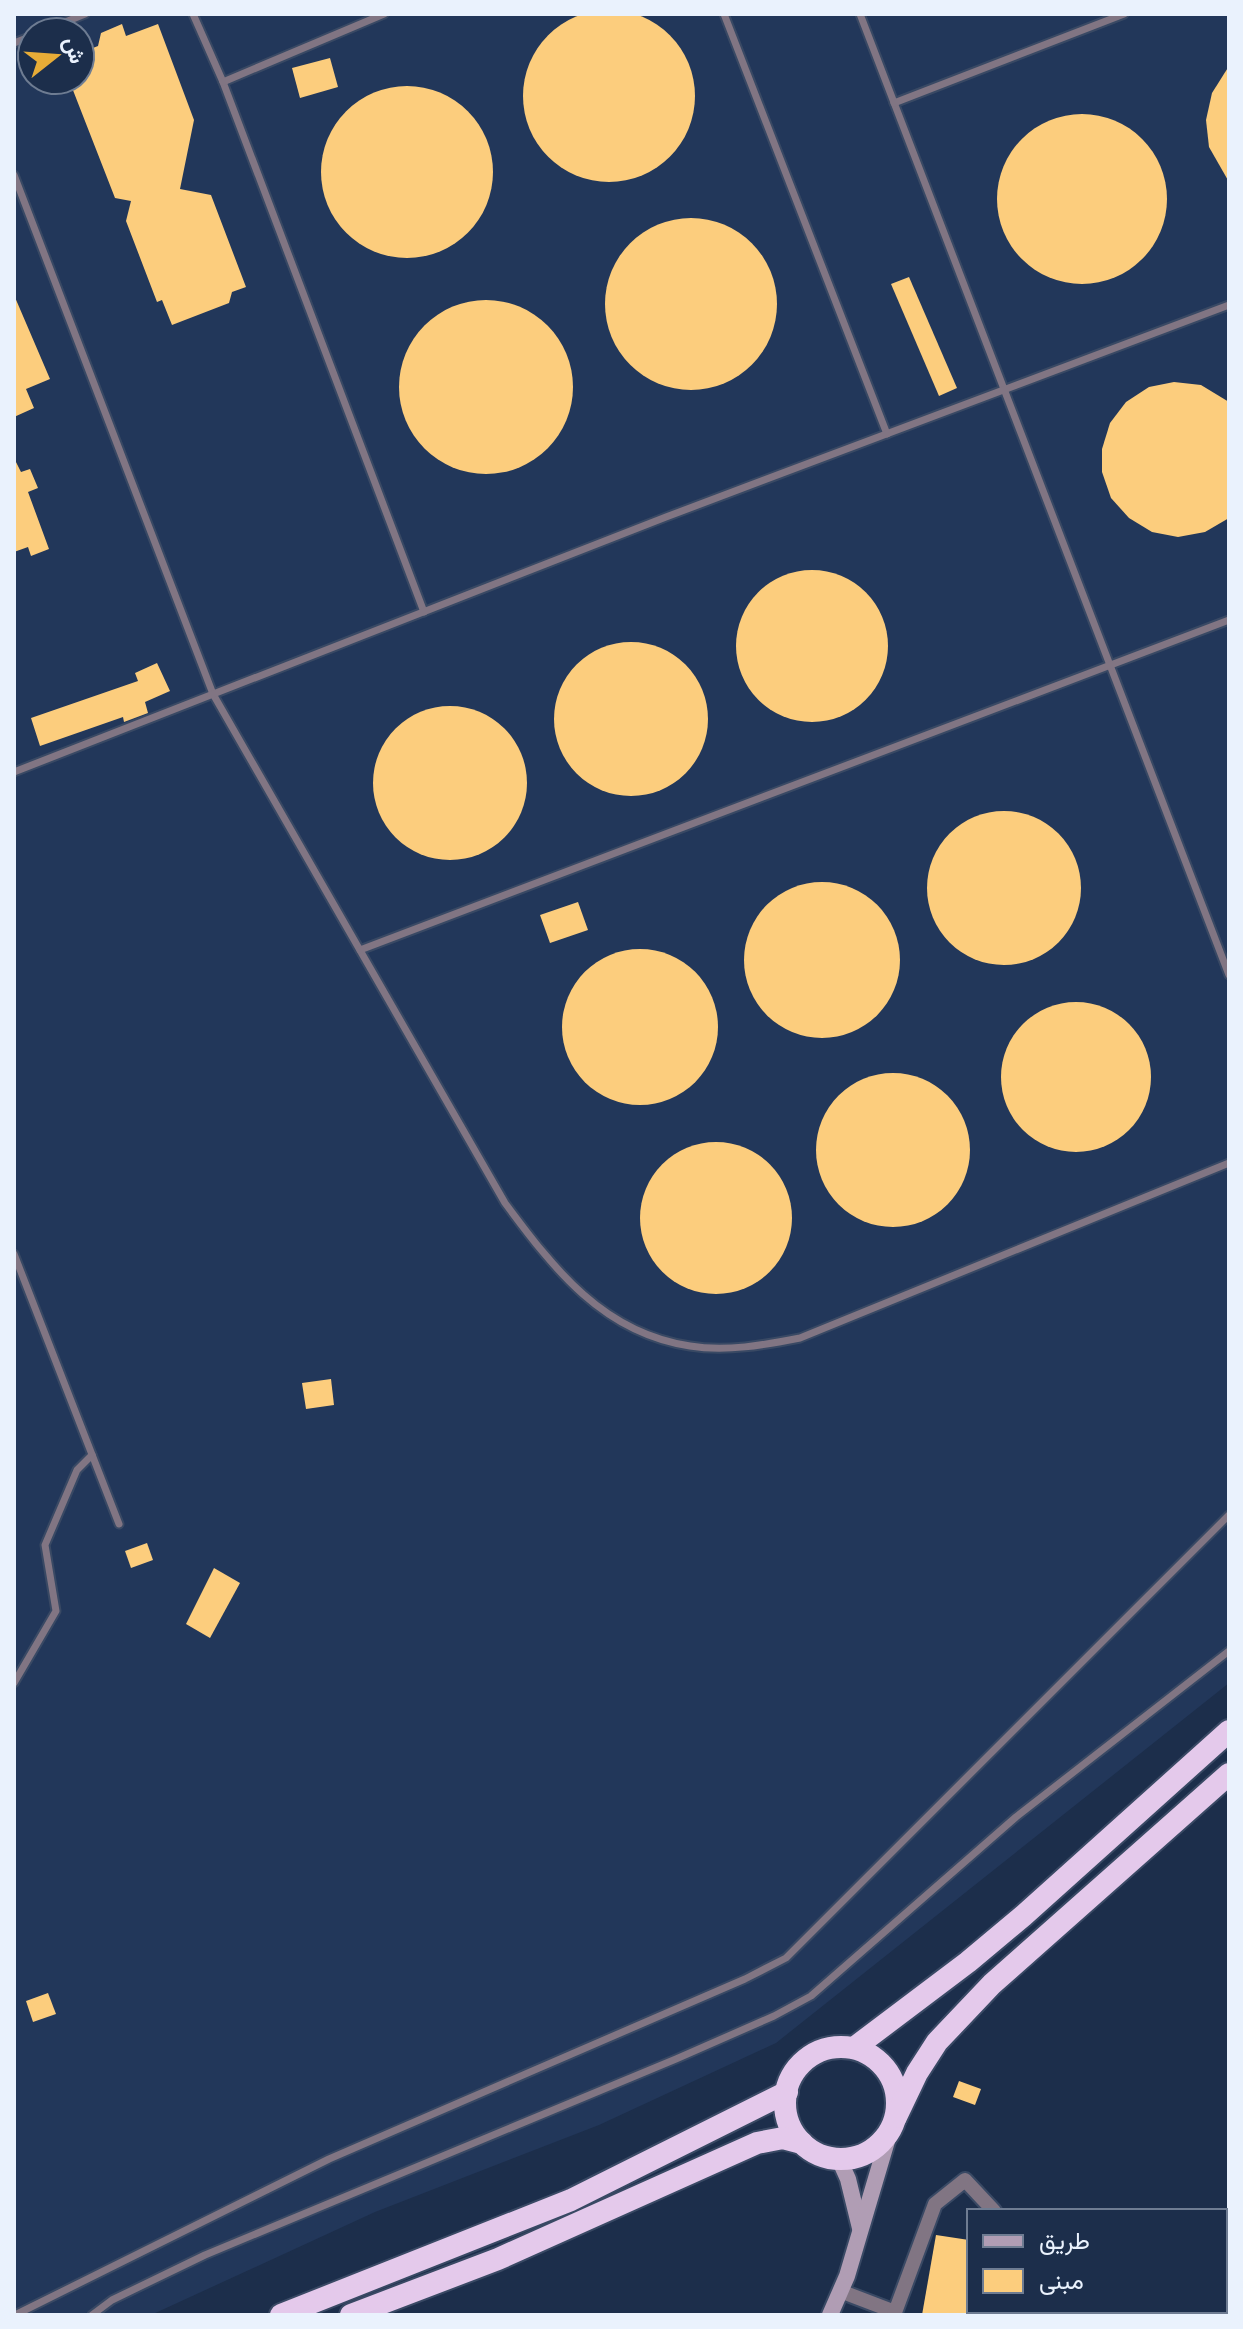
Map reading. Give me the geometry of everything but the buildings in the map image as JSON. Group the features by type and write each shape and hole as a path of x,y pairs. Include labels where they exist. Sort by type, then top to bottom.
{"highway":[{"path":"854,2048 1023,1916 1229,1731"},
{"path":"351,2315 498,2259 757,2143 783,2138 802,2143 825,2157 839,2159 863,2155 883,2141 925,2060 959,2018 1019,1959 1229,1774"},
{"path":"802,2143 788,2120 787,2092 797,2069 816,2053 841,2047 854,2048 877,2060 892,2080 896,2092 893,2124"},
{"path":"281,2315 571,2200 787,2092"}],"main road":[{"path":"830,2315 893,2124"},
{"path":"839,2159 848,2179 860,2230"}],"street":[{"path":"840,2291 895,2313 935,2204 965,2180 992,2209"}],"lane":[{"path":"193,14 223,82 424,612"},
{"path":"223,82 384,14"},
{"path":"724,14 887,434"},
{"path":"860,14 1229,975"},
{"path":"894,103 1124,14"},
{"path":"14,175 213,694 505,1203 547,1260 584,1298 634,1330 690,1346 748,1347 800,1338 1229,1163"},
{"path":"14,772 1229,305"},
{"path":"360,950 1229,620"},
{"path":"14,1254 119,1524"},
{"path":"14,1683 56,1611 45,1545 77,1470 92,1455"},
{"path":"15,2315 329,2159 745,1979 786,1958 1229,1515"},
{"path":"92,2315 112,2300 205,2255 676,2059 774,2016 811,1996 1016,1817 1229,1651"}],"shaded area":[{"path":"14,14 1229,14 1229,1683 776,2043 599,2125 375,2212 151,2315 14,2315"}]}
